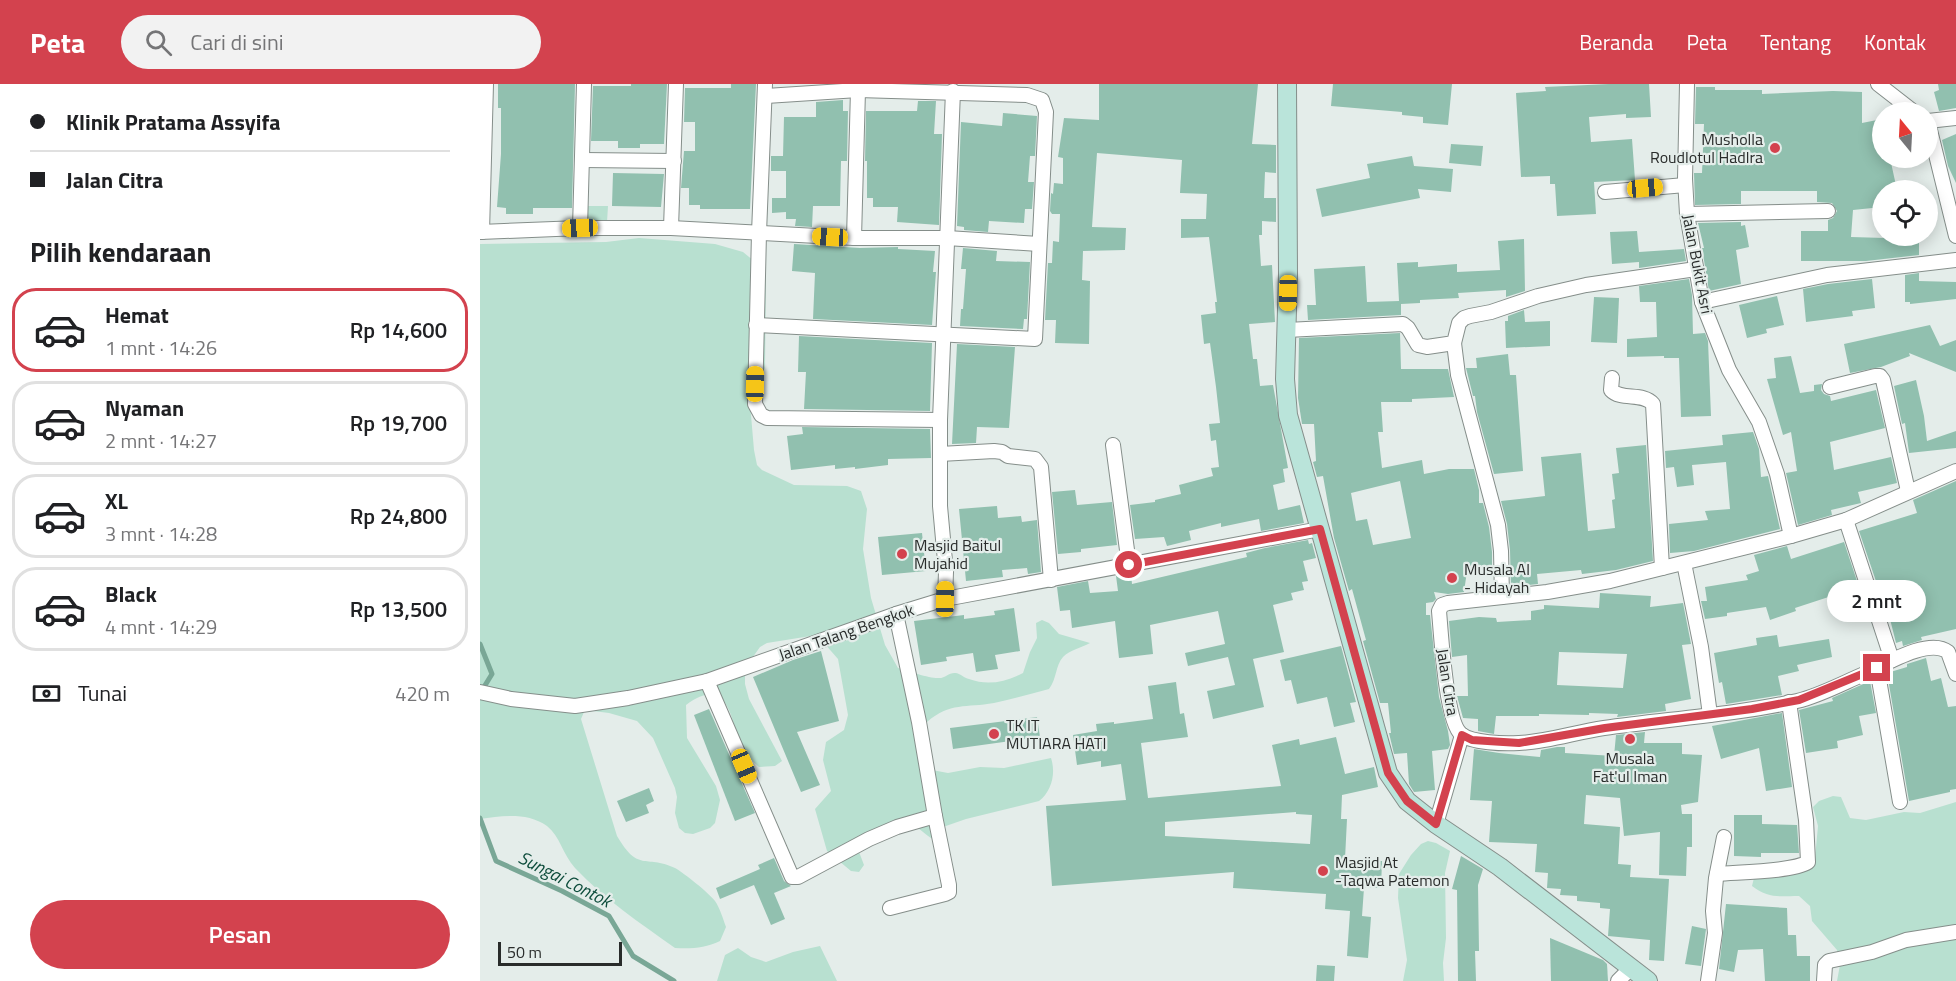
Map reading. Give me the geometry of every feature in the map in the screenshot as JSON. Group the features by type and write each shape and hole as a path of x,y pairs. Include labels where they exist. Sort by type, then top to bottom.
{"main road":[{"path":"1287,84 1285,379 1288,415 1388,773 1407,801 1436,824 1500,867 1625,975 1648,981"}],"street":[{"path":"486,84 481,232 580,228 671,228 854,238 947,238 1039,244"},
{"path":"580,228 584,84"},
{"path":"671,228 676,84"},
{"name":"Jalan Bukit Asri","path":"1687,84 1685,185 1687,214 1702,302 1729,370 1759,422 1777,474 1791,536"},
{"path":"1878,84 1901,102"},
{"path":"756,325 1035,339 1046,112 1042,100 1027,95 953,91 765,90 756,325 755,404 761,415 767,418 940,420"},
{"path":"854,238 858,90"},
{"path":"945,599 946,572 940,506 940,420 953,91"},
{"path":"1938,120 1956,118"},
{"path":"583,160 674,161"},
{"path":"1938,162 1956,236"},
{"path":"1605,192 1685,185"},
{"path":"1687,214 1828,211"},
{"path":"1702,302 1827,275 1956,260"},
{"path":"1696,269 1586,285 1538,296 1500,310 1470,316 1459,323 1454,343 1458,375 1498,525 1502,597 1610,581 1791,536 1845,520 1956,471"},
{"path":"1287,330 1402,324 1408,328 1418,345 1427,347 1454,343"},
{"path":"1830,387 1875,376 1880,376 1883,380 1908,491"},
{"path":"1612,378 1611,390 1615,394 1646,399 1653,404 1662,568"},
{"path":"1113,445 1129,565"},
{"path":"940,454 1002,452 1008,456 1035,459 1039,463 1051,580"},
{"path":"1845,520 1892,660"},
{"name":"Jalan Talang Bengkok","path":"480,692 512,699 575,706 628,698 707,681 945,599 1320,529"},
{"path":"1684,563 1701,647 1710,715"},
{"name":"Jalan Citra","path":"1502,597 1448,603 1442,605 1439,611 1452,715 1456,728 1462,735 1472,740 1519,743 1799,700 1892,660 1936,646 1948,652 1956,674"},
{"path":"890,908 949,892 919,722 896,614"},
{"path":"1877,668 1900,802"},
{"path":"707,681 792,877 798,877 869,839 897,827 935,816"},
{"path":"1717,874 1783,869 1801,866 1808,862 1806,820 1789,702"},
{"path":"1436,824 1462,735"},
{"path":"1708,981 1715,933 1713,911 1717,874 1724,837"},
{"path":"1824,981 1825,965 1828,961 1872,952 1906,940 1956,932"}],"green space":[{"path":"585,206 608,206 607,222 584,221"},
{"path":"639,238 715,244 743,252 766,271 765,368 749,392 757,465 762,470 794,485 847,486 861,491 867,509 863,549 871,598 885,645 898,668 936,678 954,673 983,682 1010,679 1023,673 1037,638 1036,623 1042,620 1049,623 1059,634 1090,643 1063,657 1049,689 994,703 943,711 927,722 932,770 948,773 980,767 1004,768 1051,758 1052,781 1047,792 1039,801 943,827 933,839 913,826 856,844 864,865 859,872 851,871 827,851 815,809 831,791 823,760 826,742 844,730 848,715 838,659 817,635 767,643 760,647 745,668 745,684 749,699 782,761 775,766 759,767 748,756 743,749 731,715 720,698 712,694 701,696 686,705 687,738 716,786 720,800 715,823 710,828 693,834 685,833 679,828 675,813 677,797 675,788 653,738 637,721 609,713 584,712 581,719 617,836 631,855 643,861 656,862 675,868 696,883 715,901 718,907 726,927 720,941 693,948 675,948 610,900 575,868 547,826 523,817 480,819 480,244 606,242"},
{"path":"1833,796 1841,797 1850,818 1866,820 1904,812 1920,813 1956,802 1956,981 1837,981 1840,965 1837,950 1812,921 1810,906 1799,896 1769,895 1752,886 1754,878 1809,862 1815,858 1818,826 1813,807 1819,801"},
{"path":"1428,841 1450,851 1445,873 1444,981 1403,981 1407,960 1398,898 1399,874 1411,855 1421,844"},
{"path":"820,946 837,981 717,981 725,955 738,948 751,957 766,962 793,952"}],"building":[{"path":"498,84 575,84 572,208 533,208 533,214 506,214 506,208 497,207 501,154 501,108 498,108"},
{"path":"631,84 667,84 664,144 640,144 640,148 618,148 618,141 591,141 593,86 631,86"},
{"path":"731,84 756,84 750,209 700,209 700,205 689,205 689,188 681,188 684,151 695,151 695,122 684,122 685,88 731,88"},
{"path":"1099,84 1258,84 1252,144 1276,145 1276,173 1265,172 1264,198 1276,198 1276,222 1262,221 1262,235 1259,235 1261,266 1272,265 1275,322 1249,324 1253,359 1257,359 1260,386 1273,385 1288,468 1283,469 1285,482 1273,485 1278,510 1300,505 1304,523 1261,531 1259,519 1221,527 1221,523 1189,531 1191,540 1167,546 1164,537 1135,539 1130,505 1155,502 1155,500 1181,494 1179,485 1213,476 1211,468 1219,467 1216,440 1211,441 1209,424 1220,423 1216,387 1210,343 1204,344 1201,315 1216,313 1215,302 1217,302 1209,237 1181,238 1181,219 1206,219 1207,194 1180,193 1182,160 1097,153 1092,227 1126,228 1125,250 1083,251 1082,280 1090,281 1089,344 1055,343 1056,320 1045,320 1048,263 1052,263 1053,241 1059,242 1060,214 1052,214 1050,211 1051,193 1053,194 1054,183 1063,184 1063,158 1058,157 1064,118 1099,120"},
{"path":"1333,84 1452,84 1448,125 1423,123 1423,117 1402,115 1402,112 1331,106"},
{"path":"1649,84 1651,117 1626,118 1626,114 1589,117 1591,142 1632,139 1635,180 1594,182 1596,214 1557,216 1555,184 1550,184 1550,176 1521,177 1516,93 1546,91 1545,87"},
{"path":"1938,84 1956,84 1956,108 1939,111 1934,92 1939,90"},
{"path":"1696,87 1715,87 1715,90 1762,90 1762,94 1862,92 1862,123 1872,121 1872,168 1892,168 1895,180 1872,180 1872,208 1853,210 1851,237 1872,238 1872,246 1919,246 1919,255 1866,261 1801,261 1801,231 1828,231 1828,220 1833,218 1837,211 1832,203 1817,202 1817,191 1741,191 1741,204 1695,205 1694,173 1702,173 1704,124 1695,124"},
{"path":"843,100 843,111 848,111 847,161 841,161 840,206 813,206 812,227 795,226 796,219 786,219 786,212 772,213 772,198 786,198 786,171 771,171 771,156 783,156 784,117 816,117 816,102"},
{"path":"918,101 936,101 934,134 942,134 939,225 897,222 898,207 873,207 873,198 867,198 866,111 917,111"},
{"path":"1003,113 1037,116 1035,156 1030,156 1028,182 1034,182 1032,209 1025,209 1024,223 989,221 988,232 964,230 964,227 957,226 961,122 1002,126"},
{"path":"1956,134 1956,183 1948,166 1942,140"},
{"path":"1451,144 1483,146 1481,166 1449,163"},
{"path":"1412,156 1414,166 1453,169 1451,192 1418,189 1420,198 1322,217 1316,189 1370,178 1367,164"},
{"path":"613,173 664,174 661,207 612,206"},
{"path":"1741,222 1741,226 1745,225 1749,247 1736,250 1741,284 1709,291 1702,248 1704,248 1698,223"},
{"path":"1637,231 1639,252 1684,249 1686,261 1639,268 1639,262 1612,264 1610,232"},
{"path":"1524,239 1525,291 1506,297 1506,290 1458,293 1459,298 1420,300 1420,303 1401,304 1401,315 1308,320 1307,305 1316,305 1314,269 1365,266 1367,302 1399,301 1397,263 1418,262 1418,267 1457,264 1457,272 1500,270 1498,241"},
{"path":"794,244 860,248 898,247 898,249 935,251 933,272 936,272 932,325 813,319 815,273 792,271"},
{"path":"963,248 997,251 996,261 1030,262 1027,319 1024,319 1023,329 960,326 966,269 961,269"},
{"path":"1919,273 1919,281 1956,282 1956,299 1910,304 1910,302 1905,302 1905,275"},
{"path":"1689,279 1692,295 1693,334 1705,333 1708,341 1711,416 1681,417 1679,358 1627,357 1627,339 1657,337 1656,302 1640,302 1639,286"},
{"path":"1872,279 1875,308 1852,311 1853,316 1806,322 1803,289"},
{"path":"1777,296 1784,325 1766,329 1767,333 1747,338 1739,305"},
{"path":"1594,297 1619,298 1617,343 1591,342"},
{"path":"1524,310 1525,322 1550,321 1550,346 1506,348 1505,321 1508,321 1508,316"},
{"path":"1930,325 1940,346 1956,340 1956,372 1909,353 1910,356 1881,367 1850,373 1844,344"},
{"path":"1400,333 1401,369 1448,369 1454,397 1412,399 1412,402 1381,402 1383,432 1378,432 1382,468 1422,460 1424,474 1449,469 1474,469 1479,490 1479,503 1483,503 1489,527 1492,571 1467,571 1464,592 1448,594 1434,592 1436,599 1426,603 1426,615 1430,615 1439,697 1450,745 1448,749 1432,751 1435,790 1414,792 1409,784 1407,753 1394,754 1389,733 1391,733 1388,703 1380,703 1352,589 1349,591 1334,538 1323,476 1317,477 1313,462 1316,461 1314,424 1302,424 1298,398 1299,338","holes":["1400,481 1411,538 1373,545 1367,519 1356,521 1351,493"]},
{"path":"799,336 932,343 930,411 804,409 806,372 798,372"},
{"path":"957,344 1015,347 1009,428 977,427 976,443 952,444"},
{"path":"1508,354 1510,375 1516,375 1523,471 1494,474 1466,368 1477,368 1476,358"},
{"path":"1791,356 1800,393 1814,391 1814,385 1822,384 1821,390 1830,396 1831,401 1876,390 1885,428 1830,442 1834,470 1891,457 1897,483 1858,492 1861,503 1831,510 1832,515 1798,525 1786,473 1797,471 1791,432 1783,435 1767,379 1776,378 1774,358"},
{"path":"1916,380 1927,441 1956,431 1956,448 1909,453 1905,423 1902,424 1894,386"},
{"path":"802,427 930,429 931,458 888,459 888,465 855,469 855,467 835,469 835,465 791,470 787,436 803,434"},
{"path":"1753,432 1759,449 1761,477 1768,476 1780,529 1694,551 1670,553 1669,524 1708,520 1705,511 1730,509 1726,462 1692,465 1694,485 1677,487 1674,467 1666,468 1665,451 1723,445 1722,435"},
{"path":"1646,445 1653,561 1616,570 1582,574 1581,570 1537,574 1538,584 1511,587 1507,524 1501,501 1545,496 1541,457 1581,453 1588,531 1615,528 1612,474 1619,473 1616,448"},
{"path":"1956,481 1956,629 1921,637 1922,640 1903,646 1902,641 1896,643 1884,595 1881,596 1859,531 1917,513 1913,500"},
{"path":"1075,490 1077,505 1112,502 1117,545 1058,554 1052,492"},
{"path":"997,506 998,518 1021,516 1022,522 1037,520 1041,572 1028,574 1027,568 1002,570 1003,577 966,581 959,509"},
{"name":"Masjid Baitul Mujahid","path":"922,533 926,571 882,575 878,537"},
{"path":"1308,540 1309,544 1312,543 1316,558 1303,561 1308,581 1302,582 1304,590 1291,593 1293,600 1273,605 1284,652 1253,659 1264,707 1213,719 1207,691 1235,685 1228,657 1188,666 1185,653 1225,644 1218,611 1150,625 1153,654 1119,658 1115,621 1072,628 1070,610 1060,611 1057,587 1088,581 1090,593 1118,591 1116,576 1131,574 1132,584 1247,557 1246,553 1265,548"},
{"path":"1844,542 1859,587 1795,608 1796,611 1770,620 1766,607 1705,619 1701,601 1707,601 1705,587 1748,580 1746,575 1759,571 1754,555 1787,546 1791,559"},
{"path":"1600,593 1651,596 1650,607 1683,603 1691,644 1682,645 1691,699 1665,704 1666,711 1617,717 1618,714 1589,713 1589,715 1496,716 1494,734 1478,731 1478,719 1463,718 1457,696 1468,696 1467,655 1452,657 1449,621 1479,617 1496,618 1497,622 1531,620 1531,611 1544,609 1544,605 1599,608","holes":["1559,652 1627,654 1623,688 1557,685"]},
{"path":"1014,608 1020,651 995,655 998,669 976,672 973,653 946,657 947,661 921,665 914,621 964,615 964,619 995,615 994,611"},
{"path":"1777,635 1779,647 1829,639 1832,657 1797,665 1799,671 1778,676 1782,695 1726,704 1722,682 1719,683 1714,653 1757,645 1756,638"},
{"path":"1341,646 1356,702 1350,703 1355,722 1334,727 1327,697 1297,704 1291,680 1285,681 1280,660"},
{"path":"821,651 839,721 797,732 820,785 801,792 753,677"},
{"path":"1926,658 1931,681 1941,678 1948,707 1956,706 1956,789 1909,801 1887,673"},
{"path":"1870,681 1876,713 1859,716 1863,735 1837,741 1838,748 1806,753 1799,710 1833,701 1832,698"},
{"path":"1176,682 1180,714 1184,713 1188,737 1141,743 1148,798 1281,786 1272,745 1299,739 1300,745 1336,737 1345,774 1374,767 1378,787 1342,795 1341,819 1347,819 1345,859 1382,861 1381,888 1364,888 1362,916 1371,917 1368,958 1347,956 1350,911 1325,909 1326,894 1233,888 1234,872 1052,886 1046,806 1126,800 1121,764 1101,767 1101,761 1077,765 1073,735 1097,731 1096,724 1153,719 1148,686","holes":["1296,812 1296,814 1312,815 1310,844 1165,836 1165,822"]},
{"path":"709,709 755,813 735,821 694,715"},
{"path":"1782,713 1792,787 1766,791 1759,748 1721,759 1712,726"},
{"path":"1037,717 1040,737 953,749 950,728"},
{"path":"1645,732 1644,743 1682,743 1682,754 1702,755 1698,802 1681,805 1682,814 1692,814 1692,847 1687,847 1686,876 1659,875 1660,832 1624,836 1620,798 1586,795 1584,824 1620,827 1618,864 1631,865 1630,877 1669,879 1664,961 1649,960 1650,940 1608,936 1610,909 1600,908 1600,903 1577,901 1577,896 1560,895 1561,889 1547,888 1548,873 1535,872 1537,844 1489,842 1492,801 1470,800 1474,749 1540,757 1541,750 1565,747 1565,753 1614,756 1616,735"},
{"path":"649,788 654,801 646,805 649,813 626,822 617,801"},
{"path":"1734,815 1762,815 1762,824 1797,825 1799,853 1761,853 1761,857 1734,856"},
{"path":"1461,856 1483,869 1478,885 1479,951 1475,951 1476,981 1458,981 1457,890 1452,889"},
{"path":"774,858 784,881 791,886 774,893 785,919 771,925 754,885 720,899 716,888 760,869 758,865"},
{"path":"1726,904 1787,908 1788,935 1796,935 1797,956 1810,956 1810,981 1765,981 1763,949 1738,950 1734,972 1719,969"},
{"path":"1692,926 1706,929 1701,966 1685,964"},
{"path":"1550,938 1603,960 1607,964 1608,981 1551,981"},
{"path":"1317,965 1335,966 1334,981 1316,981"}],"waterway":[{"name":"Sungai Contok","path":"480,644 492,674 481,692"},
{"name":"Sungai Contok","path":"480,818 496,861 562,891 609,916 633,956 674,981"}],"place":[{"name":"Musholla Roudlotul Hadlra","path":"1775,148"},
{"name":"Masjid Baitul Mujahid","path":"902,554"},
{"name":"Musala Al - Hidayah","path":"1452,578"},
{"name":"TK IT MUTIARA HATI","path":"994,734"},
{"name":"Musala Fat'ul Iman","path":"1630,739"},
{"name":"Masjid At -Taqwa Patemon","path":"1323,871"}],"route":[{"path":"1129,565 1320,529 1388,773 1407,801 1436,824 1462,735 1472,740 1519,743 1605,728 1752,709 1799,700 1877,668"}]}
